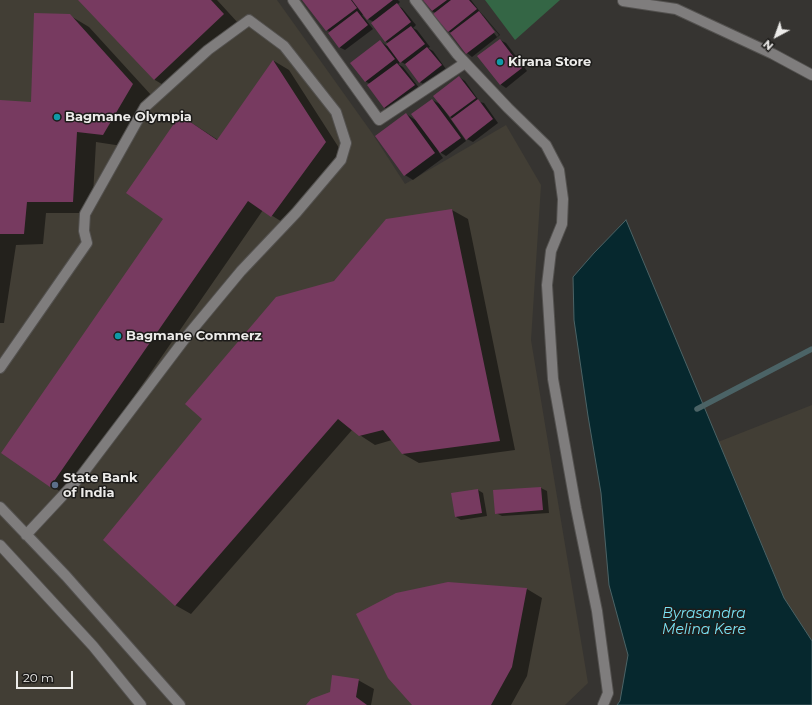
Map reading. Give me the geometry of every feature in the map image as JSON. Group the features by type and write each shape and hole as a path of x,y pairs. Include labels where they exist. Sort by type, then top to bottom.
{"street":[{"path":"293,0 379,120 466,63"},
{"path":"415,0 466,63 546,146 559,170 563,199 562,224 551,251 547,285 553,379 576,508 598,611 608,693 603,705"},
{"path":"623,1 676,9 773,54 812,74"},
{"path":"0,368 87,243 84,231 85,214 145,108 208,50 249,20 284,46 336,112 346,143 341,160 296,213 241,271 187,336 81,476 26,535"},
{"path":"0,507 66,576 180,705"},
{"path":"0,545 93,646 141,705"}],"shaded area":[{"path":"0,0 277,0 372,133 405,184 506,125 541,185 531,340 588,683 565,705 0,705"},
{"path":"812,405 812,641 784,598 735,479 718,442"}],"green space":[{"path":"485,0 560,0 515,40"}],"water":[{"name":"Byrasandra Melina Kere","path":"626,220 784,598 812,641 812,705 617,705 620,701 628,655 609,585 601,493 574,320 573,277"}],"building":[{"path":"78,0 211,0 224,14 154,80"},
{"path":"302,0 351,0 357,8 326,31"},
{"path":"352,0 393,0 367,20"},
{"path":"423,0 447,0 432,11"},
{"path":"451,0 469,0 477,9 448,32 433,14"},
{"path":"397,3 411,22 385,42 371,23"},
{"path":"357,11 368,25 339,48 328,33"},
{"path":"479,11 495,32 466,54 450,33"},
{"name":"Bagmane Olympia","path":"34,13 70,14 133,84 103,135 77,132 73,202 27,202 24,234 0,234 0,100 31,102"},
{"path":"411,26 425,44 400,63 386,44"},
{"name":"Kirana Store","path":"500,39 522,68 500,85 477,56"},
{"path":"380,40 395,59 365,82 350,63"},
{"path":"427,47 442,65 419,83 405,64"},
{"name":"Bagmane Commerz","path":"273,60 326,142 271,217 248,201 50,487 1,453 163,219 126,193 180,115 217,140"},
{"path":"397,63 415,85 384,108 367,85"},
{"path":"459,76 476,98 450,117 433,96"},
{"path":"432,99 461,138 440,153 411,114"},
{"path":"478,99 493,119 466,140 451,119"},
{"path":"406,113 435,153 404,176 375,136"},
{"path":"452,209 500,441 402,454 383,430 359,436 338,419 175,606 103,540 202,419 185,404 276,297 334,281 386,219"},
{"path":"541,487 543,510 495,514 493,490"},
{"path":"478,489 482,513 455,517 451,493"},
{"path":"448,582 527,588 512,667 491,705 412,705 388,678 356,614 396,593"},
{"path":"332,675 359,679 356,697 367,705 306,705 311,699 330,692"}],"waterway":[{"path":"697,409 812,349"}],"place":[{"name":"Kirana Store","path":"500,62"},
{"name":"Bagmane Olympia","path":"57,117"},
{"name":"Bagmane Commerz","path":"118,336"},
{"name":"State Bank of India","path":"55,485"}]}
